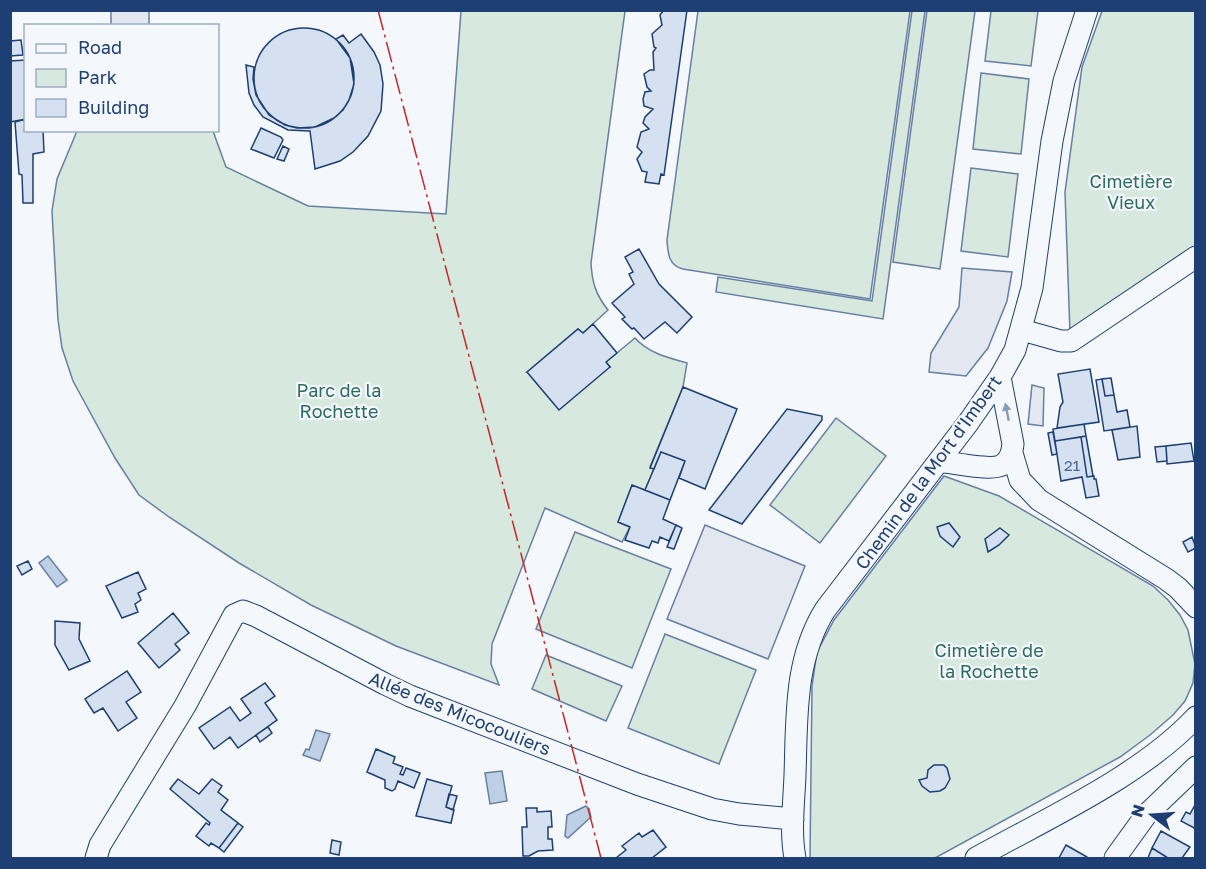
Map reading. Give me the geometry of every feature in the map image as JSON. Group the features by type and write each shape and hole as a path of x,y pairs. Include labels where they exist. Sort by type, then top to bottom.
{"street":[{"name":"Chemin de la Mort d'Imbert","path":"795,858 793,819 799,692 803,659 811,635 830,603 1000,377 1015,350 1032,288 1064,81 1088,10"},
{"path":"1022,330 1061,341 1071,341 1196,257"},
{"path":"1000,377 1012,438 1012,453 1020,480 1027,490 1039,500 1166,579 1196,607"},
{"path":"939,461 997,467 1006,462 1012,453"},
{"name":"Allée des Micocouliers","path":"96,858 100,845 185,706 234,615 243,611 256,615 410,696 637,784 728,813 793,819"},
{"path":"976,858 1110,783 1171,739 1196,717"},
{"path":"1115,858 1146,815 1196,767"}],"green space":[{"name":"Parc de la Rochette","path":"461,11 625,11 591,263 595,288 608,310 583,333 578,329 527,372 610,367 606,362 635,338 652,351 687,363 683,387 650,467 654,469 645,490 632,486 618,522 630,527 622,542 545,508 492,644 491,664 499,685 396,646 311,605 239,563 139,495 115,458 73,381 62,348 58,320 52,211 57,179 77,132 213,132 226,167 308,206 446,214"},
{"path":"698,11 910,11 870,299 683,269 674,265 669,254 667,240"},
{"path":"912,11 925,11 883,319 716,292 718,277 872,301"},
{"path":"927,11 975,11 940,269 893,262"},
{"path":"991,11 1038,11 1031,66 985,61"},
{"name":"Cimetière Vieux","path":"1102,11 1195,11 1195,249 1070,333 1065,192 1082,67"},
{"path":"981,73 1029,79 1021,154 973,149"},
{"path":"971,168 1018,174 1008,257 961,251"},
{"path":"836,418 886,456 820,543 770,505"},
{"name":"Cimetière de la Rochette","path":"944,476 999,496 1153,586 1180,615 1188,630 1195,664 1193,683 1185,701 1173,715 1120,757 935,858 810,858 812,686 817,652 834,620"},
{"path":"575,532 671,569 632,668 536,629"},
{"path":"665,634 756,670 719,764 628,728"},
{"path":"546,655 622,686 606,721 532,689"}],"shaded area":[{"path":"111,11 149,11 149,24 111,24"},
{"path":"962,268 1012,272 1007,301 988,348 966,376 929,372 931,353 959,307"},
{"path":"1032,385 1044,388 1043,426 1028,424"},
{"path":"705,525 805,566 768,659 667,619"}],"water":[{"path":"48,556 67,580 57,587 39,563"},
{"path":"316,730 330,734 320,761 303,755 306,749 309,750"},
{"path":"502,771 507,801 490,804 485,773"},
{"path":"586,806 591,817 568,838 565,836 567,815"}],"building":[{"path":"664,10 687,10 664,175 661,174 659,184 645,182 647,172 642,171 637,159 642,152 637,147 641,132 649,129 643,123 645,117 653,109 644,106 645,92 651,91 647,87 644,74 654,70 653,52 656,48 652,34 662,25 660,15"},
{"path":"304,28 323,32 340,42 350,59 354,78 350,97 340,114 323,124 304,128 285,124 268,114 258,97 254,78 258,59 268,42 285,32"},
{"path":"361,34 380,65 383,84 381,111 368,136 353,152 340,161 315,169 310,131 288,130 263,117 249,93 246,65 254,67 253,79 256,95 269,115 285,125 297,128 315,127 334,118 343,110 354,84 350,58 336,39 343,35 349,43"},
{"path":"21,40 23,55 10,56 10,41"},
{"path":"24,60 24,119 10,122 10,61"},
{"path":"24,120 24,132 43,132 44,152 33,154 33,203 23,203 15,122"},
{"path":"261,128 283,140 274,158 251,149"},
{"path":"283,146 289,149 284,161 277,159"},
{"path":"639,249 659,284 692,317 677,333 665,322 644,339 622,319 625,317 612,303 634,284 629,274 633,272 625,257"},
{"path":"593,324 617,353 606,362 610,367 559,410 527,372 578,329 583,333"},
{"path":"1090,369 1099,422 1057,428 1063,402 1058,374"},
{"path":"1111,378 1114,395 1105,396 1102,379"},
{"path":"1102,379 1105,396 1114,395 1117,412 1127,410 1130,427 1104,431 1096,380"},
{"path":"683,387 737,409 705,489 679,478 685,461 661,452 654,469 650,468"},
{"path":"787,409 822,416 822,420 742,524 709,510"},
{"path":"1084,424 1086,436 1055,441 1053,429"},
{"path":"1137,426 1140,457 1118,460 1112,430"},
{"path":"1053,432 1057,454 1052,455 1048,433"},
{"path":"1086,436 1093,476 1087,477 1081,437"},
{"path":"1081,437 1087,477 1094,476 1096,479 1099,496 1086,498 1082,477 1061,481 1055,441"},
{"path":"1191,443 1194,461 1167,464 1166,446"},
{"path":"1166,446 1167,461 1157,462 1155,447"},
{"path":"661,452 685,461 670,500 645,490"},
{"path":"632,485 670,500 663,519 676,525 669,541 660,537 658,543 652,541 649,548 625,540 630,527 618,522"},
{"path":"949,523 960,537 953,547 940,536 937,527"},
{"path":"676,525 682,528 674,549 667,547"},
{"path":"1000,528 1009,535 988,552 985,539"},
{"path":"1192,537 1196,548 1188,552 1183,542"},
{"path":"28,561 32,569 22,575 17,566"},
{"path":"138,572 146,589 138,593 141,600 135,604 138,612 122,618 106,586"},
{"path":"173,613 189,633 175,644 180,650 159,668 138,643"},
{"path":"55,621 80,623 79,639 90,661 69,670 55,645"},
{"path":"127,671 141,692 126,702 137,718 118,731 103,708 94,713 85,699"},
{"path":"265,683 275,696 265,703 277,720 238,748 230,737 214,749 199,728 230,707 240,721 251,713 241,699"},
{"path":"268,727 272,733 260,742 256,735"},
{"path":"376,749 395,757 393,763 403,767 400,774 403,775 406,768 420,773 414,788 398,781 392,791 385,788 385,780 367,772"},
{"path":"934,765 944,765 950,779 945,788 930,792 922,786 919,780 927,778 928,770"},
{"path":"178,779 199,794 212,779 222,786 218,792 228,800 221,810 238,823 219,848 211,843 209,846 196,836 206,823 209,825 210,823 170,789"},
{"path":"427,779 452,786 446,807 454,810 451,823 416,816"},
{"path":"449,794 457,796 453,810 446,807"},
{"path":"1196,803 1196,829 1181,821 1186,812 1190,814"},
{"path":"526,808 537,808 537,812 551,811 552,827 548,827 548,839 552,839 553,850 538,851 529,856 523,856 522,827 527,827"},
{"path":"238,823 243,827 224,852 219,848"},
{"path":"653,830 666,847 652,858 616,858 626,850 622,846 639,833 642,837"},
{"path":"1161,831 1190,847 1182,858 1168,858 1152,848"},
{"path":"332,840 341,842 339,855 330,853"},
{"path":"1066,845 1087,857 1087,858 1059,858"},
{"path":"1152,848 1168,858 1148,858"}],"power":[{"path":"378,10 601,858"}]}
